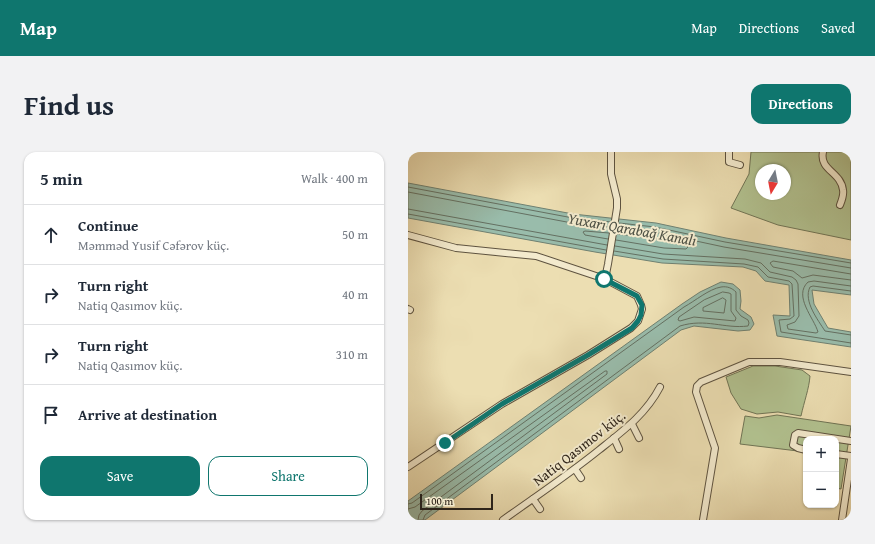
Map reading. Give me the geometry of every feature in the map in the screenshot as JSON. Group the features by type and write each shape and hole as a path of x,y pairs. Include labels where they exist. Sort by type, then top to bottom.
{"street":[{"path":"604,279 616,219 617,202 610,174 611,152"},
{"path":"729,152 729,162 740,165"},
{"path":"823,152 822,161 837,176 843,188 843,195 840,205"},
{"path":"408,235 456,248 536,256 604,279 637,296 642,305 641,315 632,328 502,404 408,467"},
{"path":"703,520 715,448 696,392 697,386 701,382 749,362 780,362 851,372"},
{"name":"Natiq Qasımov küç.","path":"503,520 575,469 632,424 645,410 660,387"},
{"path":"632,424 639,438"},
{"path":"803,449 793,445 795,435 813,436"},
{"path":"614,438 620,449"},
{"path":"839,439 851,441"},
{"path":"839,454 851,456"},
{"path":"842,520 851,459"},
{"path":"575,469 581,478"},
{"path":"533,499 540,509"}],"green space":[{"path":"751,152 851,152 851,240 778,225 731,208 749,174"},
{"path":"753,366 775,366 802,370 810,376 808,391 801,416 778,412 757,414 741,409 731,393 726,377"},
{"path":"777,415 851,426 841,489 839,489 839,436 803,436 803,452 740,444 745,416 759,418"}],"water":[{"name":"Yuxarı Qarabağ Kanalı","path":"408,183 573,214 656,223 726,238 851,260 851,295 812,290 814,304 828,328 851,332 851,347 777,336 773,315 790,316 789,285 765,281 756,271 743,267 662,263 408,218"},
{"path":"721,282 733,284 740,290 740,309 751,317 754,324 750,330 738,331 694,326 681,330 425,520 408,520 408,501 682,304 700,292"}],"route":[{"path":"445,443 502,404 632,328 638,321 642,309 642,305 637,296 604,279"}]}
